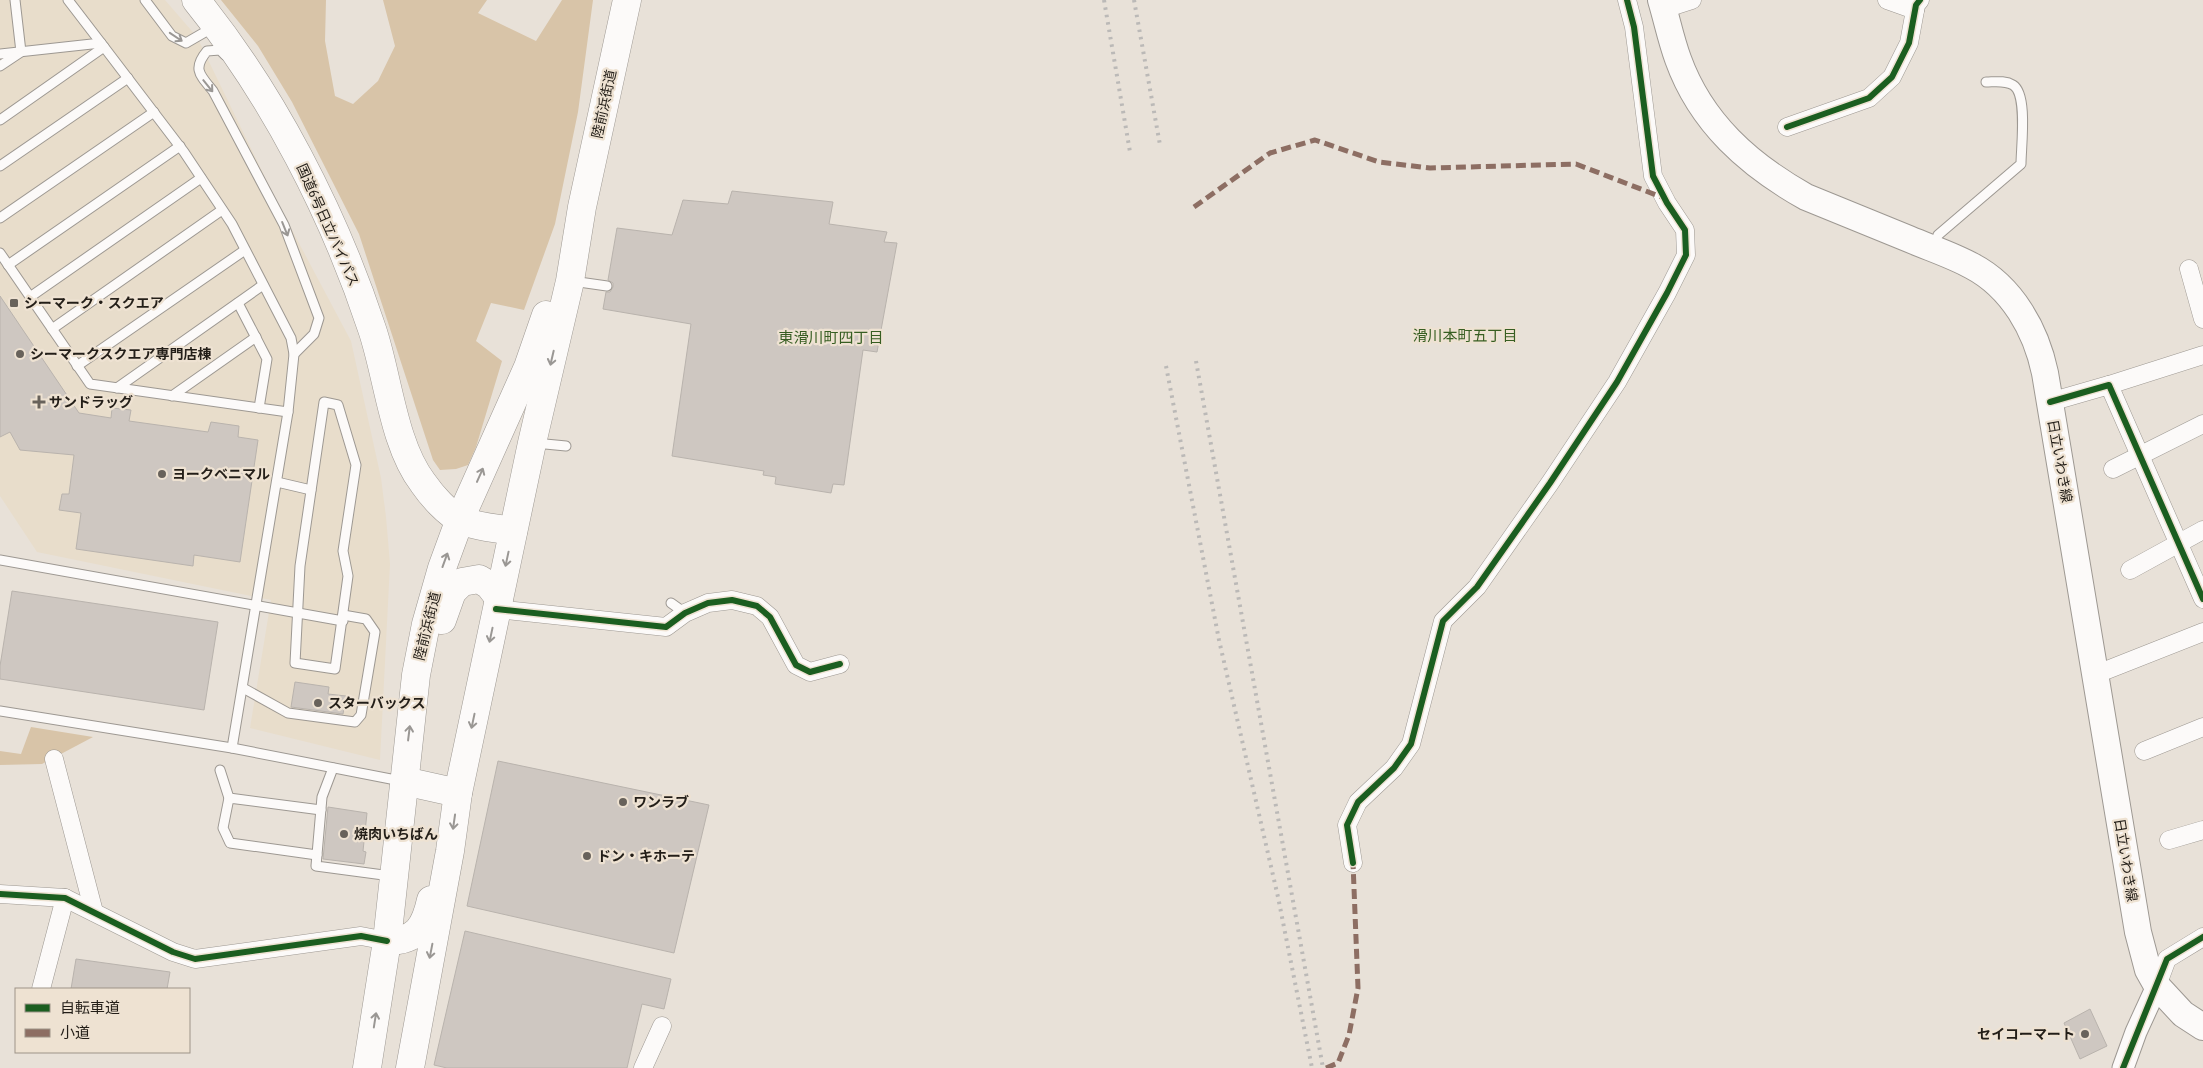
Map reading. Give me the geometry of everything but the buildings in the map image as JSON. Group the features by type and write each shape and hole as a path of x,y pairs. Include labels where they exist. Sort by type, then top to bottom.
{"highway":[{"name":"陸前浜街道","path":"410,1068 450,851 458,793 532,443 570,281 582,207 627,0"},
{"name":"国道6号日立バイパス","path":"201,6 282,127 344,254 372,330 407,455 421,482 429,492 460,519 513,531"},
{"name":"陸前浜街道","path":"367,1068 387,940 416,675 426,624 442,568 460,519 528,367 582,207"},
{"path":"416,675 433,650 452,592 462,582 479,579 489,585 497,603"},
{"path":"404,781 458,793"},
{"path":"387,940 398,941 407,938 417,933 422,926 428,910 438,865 450,851"}],"main road":[{"name":"日立いわき線","path":"1662,4 1678,58 1692,91 1711,121 1742,153 1770,175 1806,197 1973,266 1996,284 2015,303 2037,342 2050,402 2138,932 2148,970 2157,986 2183,1014 2203,1027"}],"street":[{"path":"1353,862 1347,825 1358,802 1394,768 1411,744 1443,622 1477,587 1550,483 1617,382 1686,255 1685,230 1667,203 1654,176 1634,27 1627,0"},
{"path":"1662,4 1692,0"},
{"path":"1787,127 1869,98 1892,77 1909,42 1918,5 1887,0"},
{"path":"2189,269 2203,319"},
{"path":"2050,402 2203,355"},
{"path":"2109,385 2203,599"},
{"path":"2113,469 2203,424"},
{"path":"2130,570 2203,530"},
{"path":"497,603 666,627 678,608 732,600 757,606 770,617 796,666 810,672 840,664"},
{"path":"2095,672 2107,670 2203,632"},
{"path":"2144,751 2203,727"},
{"path":"54,759 94,912"},
{"path":"2169,840 2203,830"},
{"path":"0,894 65,898 173,952 195,958 361,936 387,940"},
{"path":"41,988 65,898"},
{"path":"2123,1068 2167,959 2203,937"},
{"path":"643,1068 662,1026"}],"lane":[{"path":"15,0 21,52"},
{"path":"68,0 180,146 222,210 291,338 294,354 288,412 258,604 232,748"},
{"path":"145,0 172,36 186,43 204,32 201,6"},
{"path":"0,54 102,45"},
{"path":"0,120 102,45"},
{"path":"236,72 227,56 220,50 207,51 201,59 198,68 201,77 213,91 284,225 319,318 314,334 294,354"},
{"path":"0,66 21,52"},
{"path":"0,166 128,78"},
{"path":"1933,249 1938,236 2021,164 2022,101 2018,89 2011,83 1986,82"},
{"path":"255,102 282,127"},
{"path":"0,218 154,112"},
{"path":"8,265 180,146"},
{"path":"30,297 201,178"},
{"path":"52,329 222,210"},
{"path":"76,366 245,250"},
{"path":"0,253 90,384 288,412"},
{"path":"570,281 607,286"},
{"path":"117,388 264,285"},
{"path":"238,303 267,359 259,408"},
{"path":"172,396 256,337"},
{"path":"324,402 338,405 356,465 343,551 348,576 335,669 295,663 300,566 311,490 324,402"},
{"path":"532,443 566,446"},
{"path":"277,482 311,490"},
{"path":"0,560 297,612 366,619 375,632 361,715 355,722 288,713 243,688"},
{"path":"0,710 232,748 404,781"},
{"path":"333,768 322,797 316,866 394,876"},
{"path":"220,770 229,798 223,828 230,843 317,855"},
{"path":"229,798 321,810"}],"shaded area":[{"path":"0,0 165,0 197,37 276,200 351,341 381,478 390,564 380,760 250,728 271,600 37,552 0,496"},
{"path":"221,0 326,0 325,41 335,96 353,104 378,81 395,46 383,0 487,0 478,13 536,41 562,0 593,0 578,112 555,224 524,310 491,303 476,341 502,361 476,447 468,465 456,469 440,470 433,460 359,234 292,102 258,46"},
{"path":"31,727 93,737 42,764 0,765 0,751 21,754"}],"railway":[{"path":"1104,0 1130,152"},
{"path":"1134,0 1160,145"},
{"path":"1196,361 1323,1068"},
{"path":"1166,366 1219,640 1278,897 1312,1068"}],"marked path":[{"path":"1194,207 1270,153 1315,140 1379,162 1430,168 1576,164 1664,198"},
{"path":"1326,1068 1338,1063 1349,1035 1358,988 1353,863"}],"cycle path":[{"path":"1353,863 1347,825 1358,802 1394,768 1411,744 1443,621 1477,587 1550,483 1617,382 1686,255 1685,230 1667,203 1653,176 1634,27 1627,0"},
{"path":"1787,127 1869,98 1892,77 1909,43 1916,5 1920,0"},
{"path":"2050,402 2109,385 2203,599"},
{"path":"496,609 666,627 685,613 708,603 732,600 757,606 770,617 796,665 810,672 840,664"},
{"path":"0,894 65,898 173,952 195,959 361,936 387,941"},
{"path":"2123,1068 2167,959 2203,937"}],"place":[{"name":"シーマーク・スクエア","path":"14,303"},
{"name":"シーマークスクエア専門店棟","path":"20,354"},
{"name":"サンドラッグ","path":"39,402"},
{"name":"ヨークベニマル","path":"162,474"},
{"name":"スターバックス","path":"318,703"},
{"name":"ワンラブ","path":"623,802"},
{"name":"焼肉いちばん","path":"344,834"},
{"name":"ドン・キホーテ","path":"587,856"},
{"name":"セイコーマート","path":"2085,1034"}],"district":[{"name":"滑川本町五丁目","path":"1465,335"},
{"name":"東滑川町四丁目","path":"831,337"}]}
